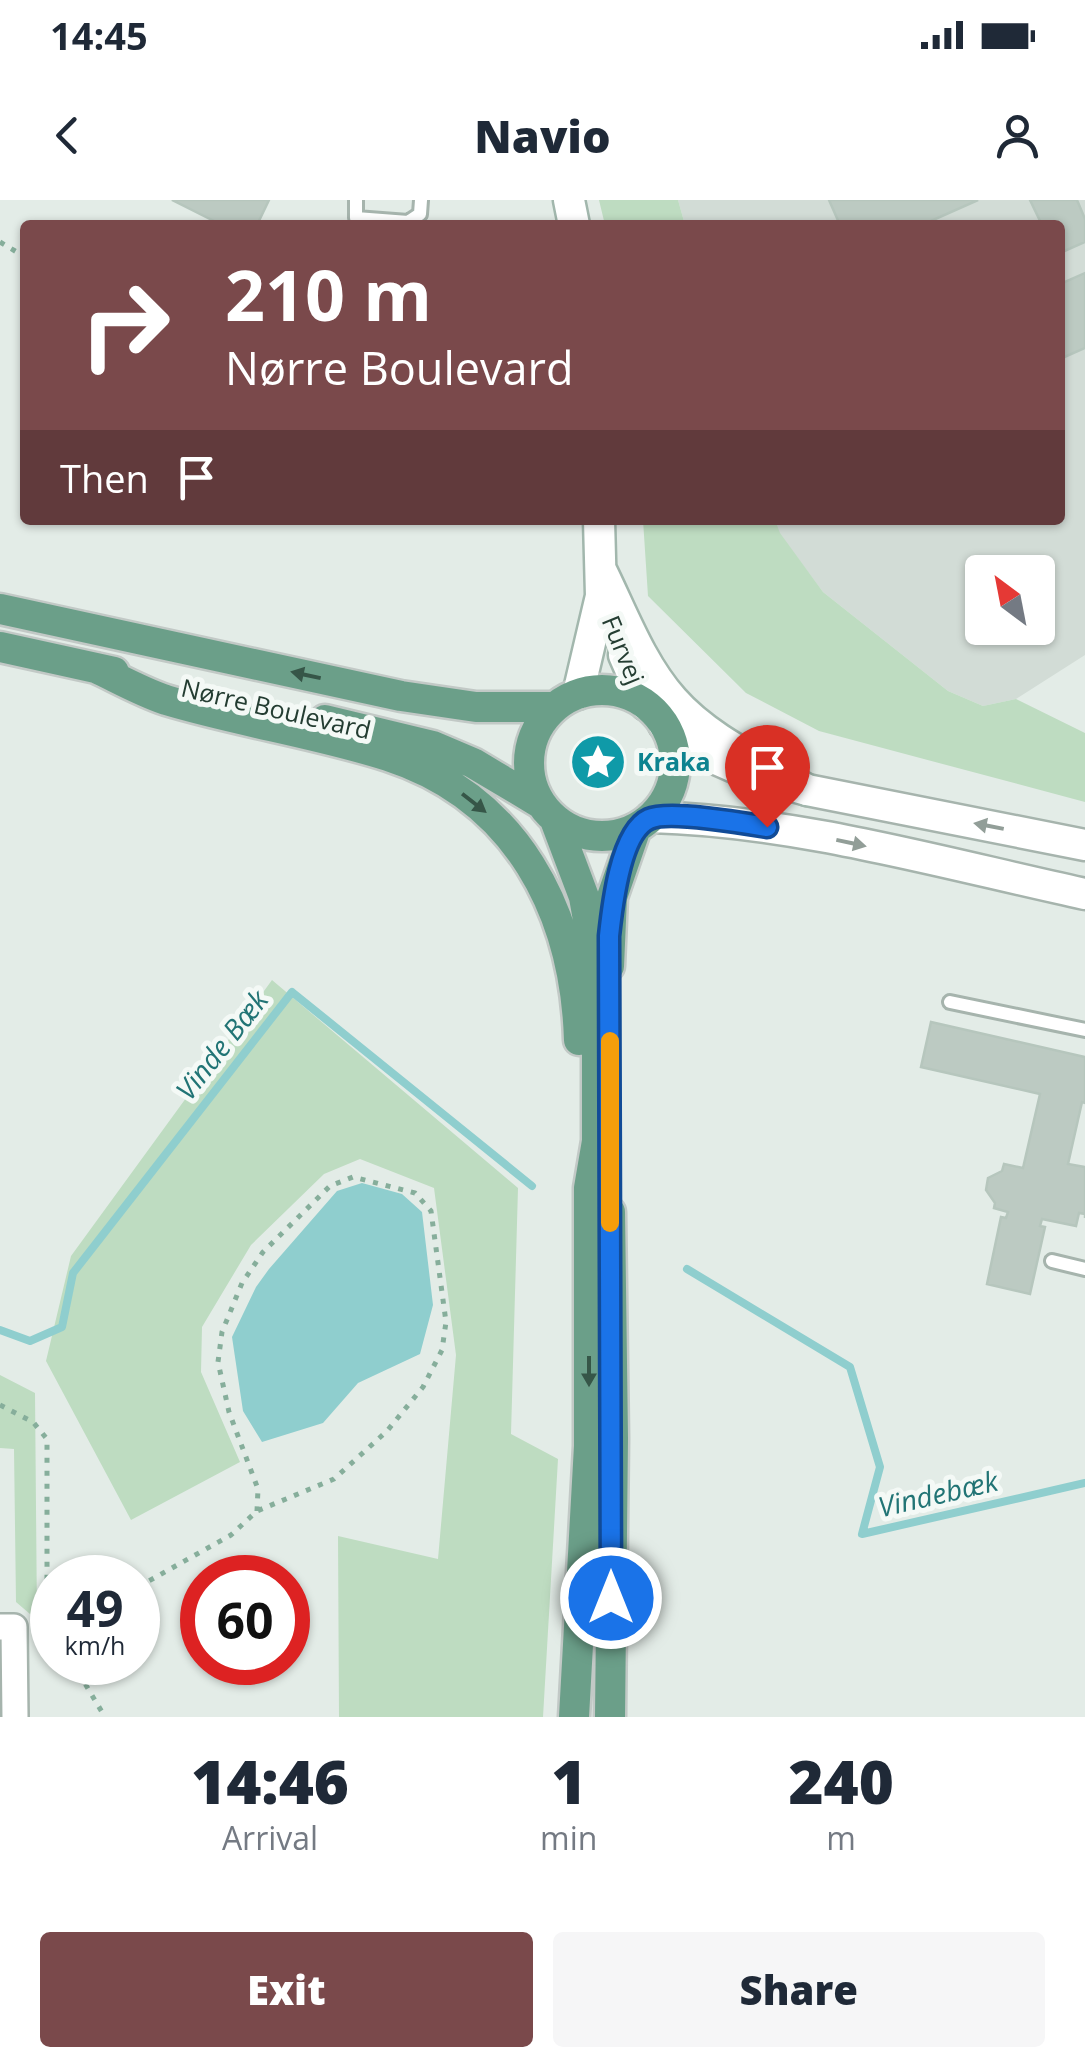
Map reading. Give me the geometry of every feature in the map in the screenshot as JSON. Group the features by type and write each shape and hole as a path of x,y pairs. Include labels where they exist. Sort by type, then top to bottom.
{"main road":[{"name":"Nørre Boulevard","path":"0,609 402,696 476,707 567,700"},
{"name":"Nørre Boulevard","path":"0,646 433,746 474,763 548,811"},
{"path":"96,668 162,699 389,756 436,776 479,805 514,840 555,909 569,954 579,1026 582,1138 589,1188 589,1446 574,1717"},
{"path":"589,1188 597,1141 597,970 584,897 548,811 531,784 528,762 541,723 567,700 602,690 625,694 655,715 672,743 675,763 664,802 644,823 612,898 609,936 613,1438 610,1717"},
{"path":"548,811 574,831 595,836 616,835 644,823"}],"street":[{"name":"Furvej","path":"567,700 601,584 599,525"},
{"name":"Furvej","path":"601,584 655,715"},
{"path":"601,584 654,675 674,700 731,746 807,790"},
{"path":"655,715 716,759 750,774 807,790 1085,845"},
{"path":"644,823 713,819 794,831 1085,894"},
{"path":"0,1627 14,1627 16,1717"}],"lane":[{"path":"356,200 356,218 382,220"},
{"path":"950,1002 1085,1030"},
{"path":"1052,1261 1085,1269"}],"path":[{"path":"160,1577 231,1535 256,1510 334,1478 387,1430 423,1387 442,1350 446,1322 432,1211 415,1194 353,1176 330,1186 263,1252 242,1284 222,1332 218,1362 229,1412 258,1489 256,1510"},
{"path":"0,1405 33,1422 47,1439 49,1555"},
{"path":"86,1685 105,1717"}],"shaded area":[{"path":"678,200 1085,200 1085,655 1016,699 983,706 948,691 823,592 777,525 1065,525 1065,220 684,220"}],"green space":[{"path":"599,200 678,200 684,220 604,220"},
{"path":"643,525 777,525 823,592 948,691 983,706 1016,699 1085,733 1085,802 819,731 746,693 648,596"},
{"path":"272,980 518,1188 511,1434 558,1459 543,1717 339,1717 338,1536 438,1559 456,1355 434,1188 360,1159 324,1174 251,1245 202,1327 201,1372 240,1462 131,1520 46,1361 71,1256"},
{"path":"0,1375 35,1393 36,1555 30,1555 30,1614 16,1602 14,1449 0,1448"}],"water":[{"path":"362,1183 402,1194 422,1212 433,1305 420,1354 358,1383 323,1423 262,1442 243,1411 232,1337 269,1269 337,1191"}],"building":[{"path":"172,200 269,200 259,220 212,220"},
{"path":"829,200 978,200 933,220 838,220"},
{"path":"1030,200 1077,200 1085,219 1085,242 1065,251 1065,220 1040,220"},
{"path":"1085,273 1085,348 1065,357 1065,282"},
{"path":"931,1022 1085,1057 1085,1103 1082,1102 1068,1164 1085,1167 1085,1214 1079,1213 1076,1226 1042,1219 1040,1226 1045,1227 1030,1294 987,1284 1001,1217 1006,1218 1008,1212 994,1208 986,1190 988,1178 1002,1171 1004,1164 1023,1168 1040,1094 921,1067"}],"waterway":[{"name":"Vinde Bæk","path":"0,1330 30,1341 62,1327 73,1273 292,992 532,1186"},
{"name":"Vindebæk","path":"687,1269 850,1367 880,1467 862,1534 1085,1483"}],"slow traffic":[{"path":"610,1041 610,1223"}],"place":[{"name":"Kraka","path":"598,762"}],"route":[{"path":"611,1598 612,898 636,828 651,817 713,819 767,827"}]}
